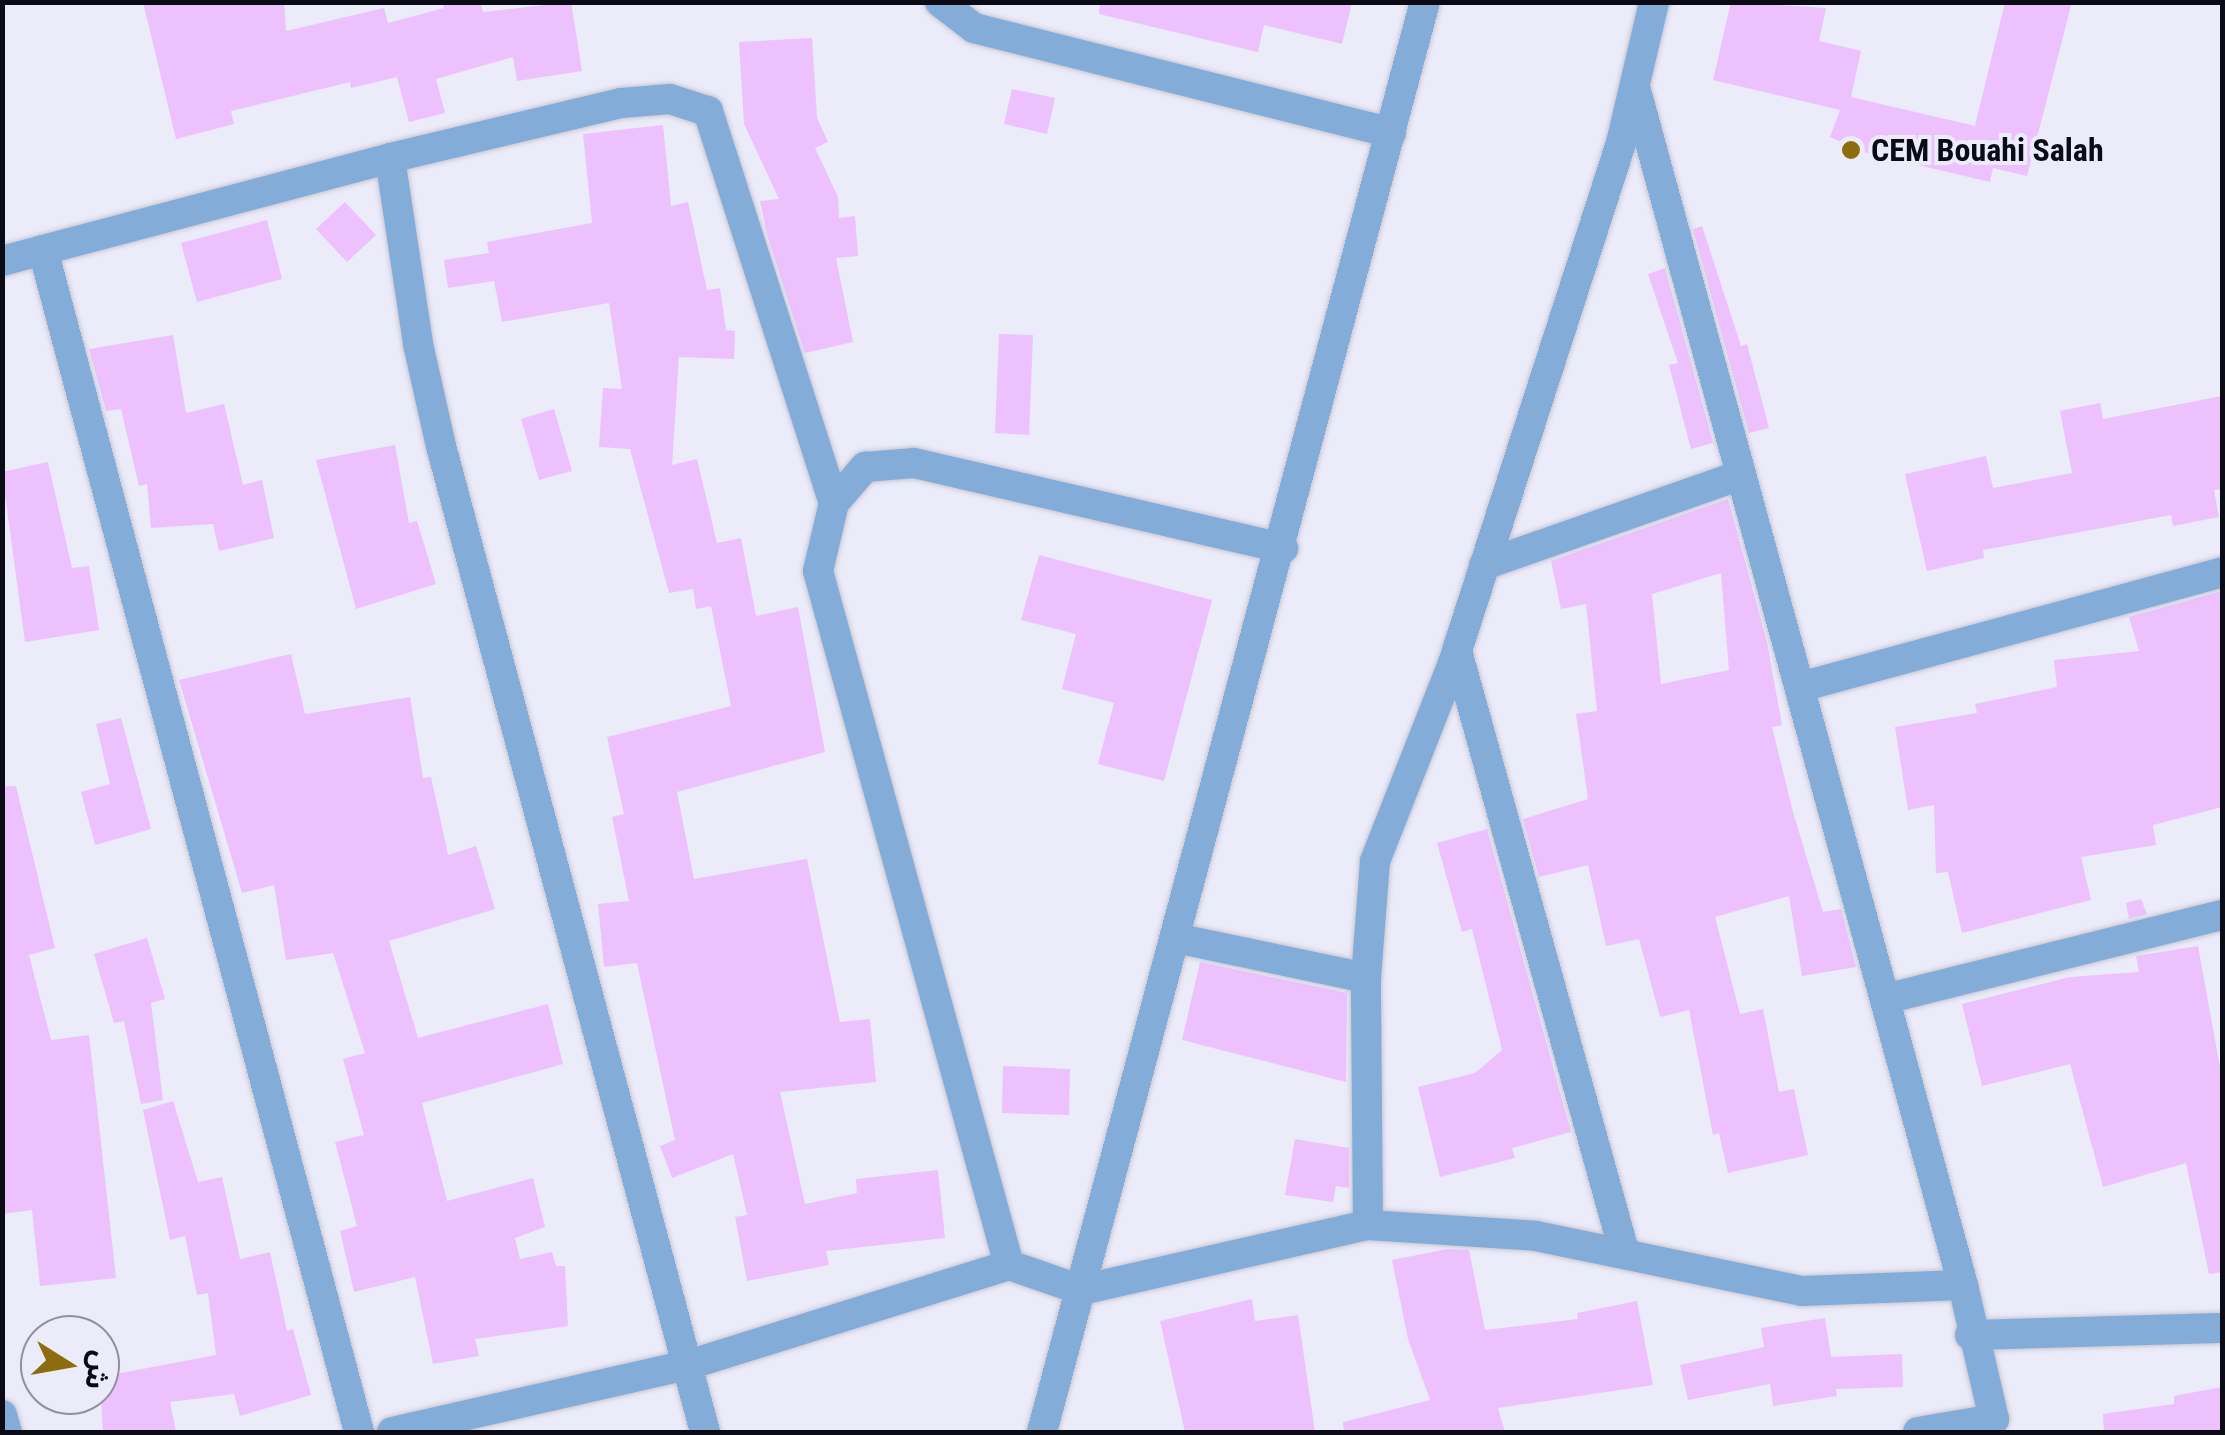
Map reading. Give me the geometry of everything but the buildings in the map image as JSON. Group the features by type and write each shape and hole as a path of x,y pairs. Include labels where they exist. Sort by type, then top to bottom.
{"street":[{"path":"940,2 974,28 1391,133"},
{"path":"1042,1432 1283,548 1425,2"},
{"path":"1368,1225 1366,978 1375,861 1457,651 1634,84 1654,2"},
{"path":"1634,84 1963,1285 1970,1336 1996,1426 1918,1432"},
{"path":"2,261 390,158 621,102 670,98 708,112 834,504"},
{"path":"390,158 418,344 441,446 706,1432"},
{"path":"43,250 359,1432"},
{"path":"1009,1265 818,571 834,504 866,467 914,463 1283,548"},
{"path":"1484,565 1742,475"},
{"path":"1800,687 2222,572"},
{"path":"1457,651 1624,1251"},
{"path":"1885,999 2222,915"},
{"path":"1174,938 1366,978"},
{"path":"392,1432 688,1365 1009,1265 1081,1290 1368,1225 1536,1236 1624,1251 1802,1291 1963,1285"},
{"path":"1970,1336 2222,1328"},
{"path":"2,1415 7,1432"}],"place":[{"name":"CEM Bouahi Salah","path":"1851,150"}]}
